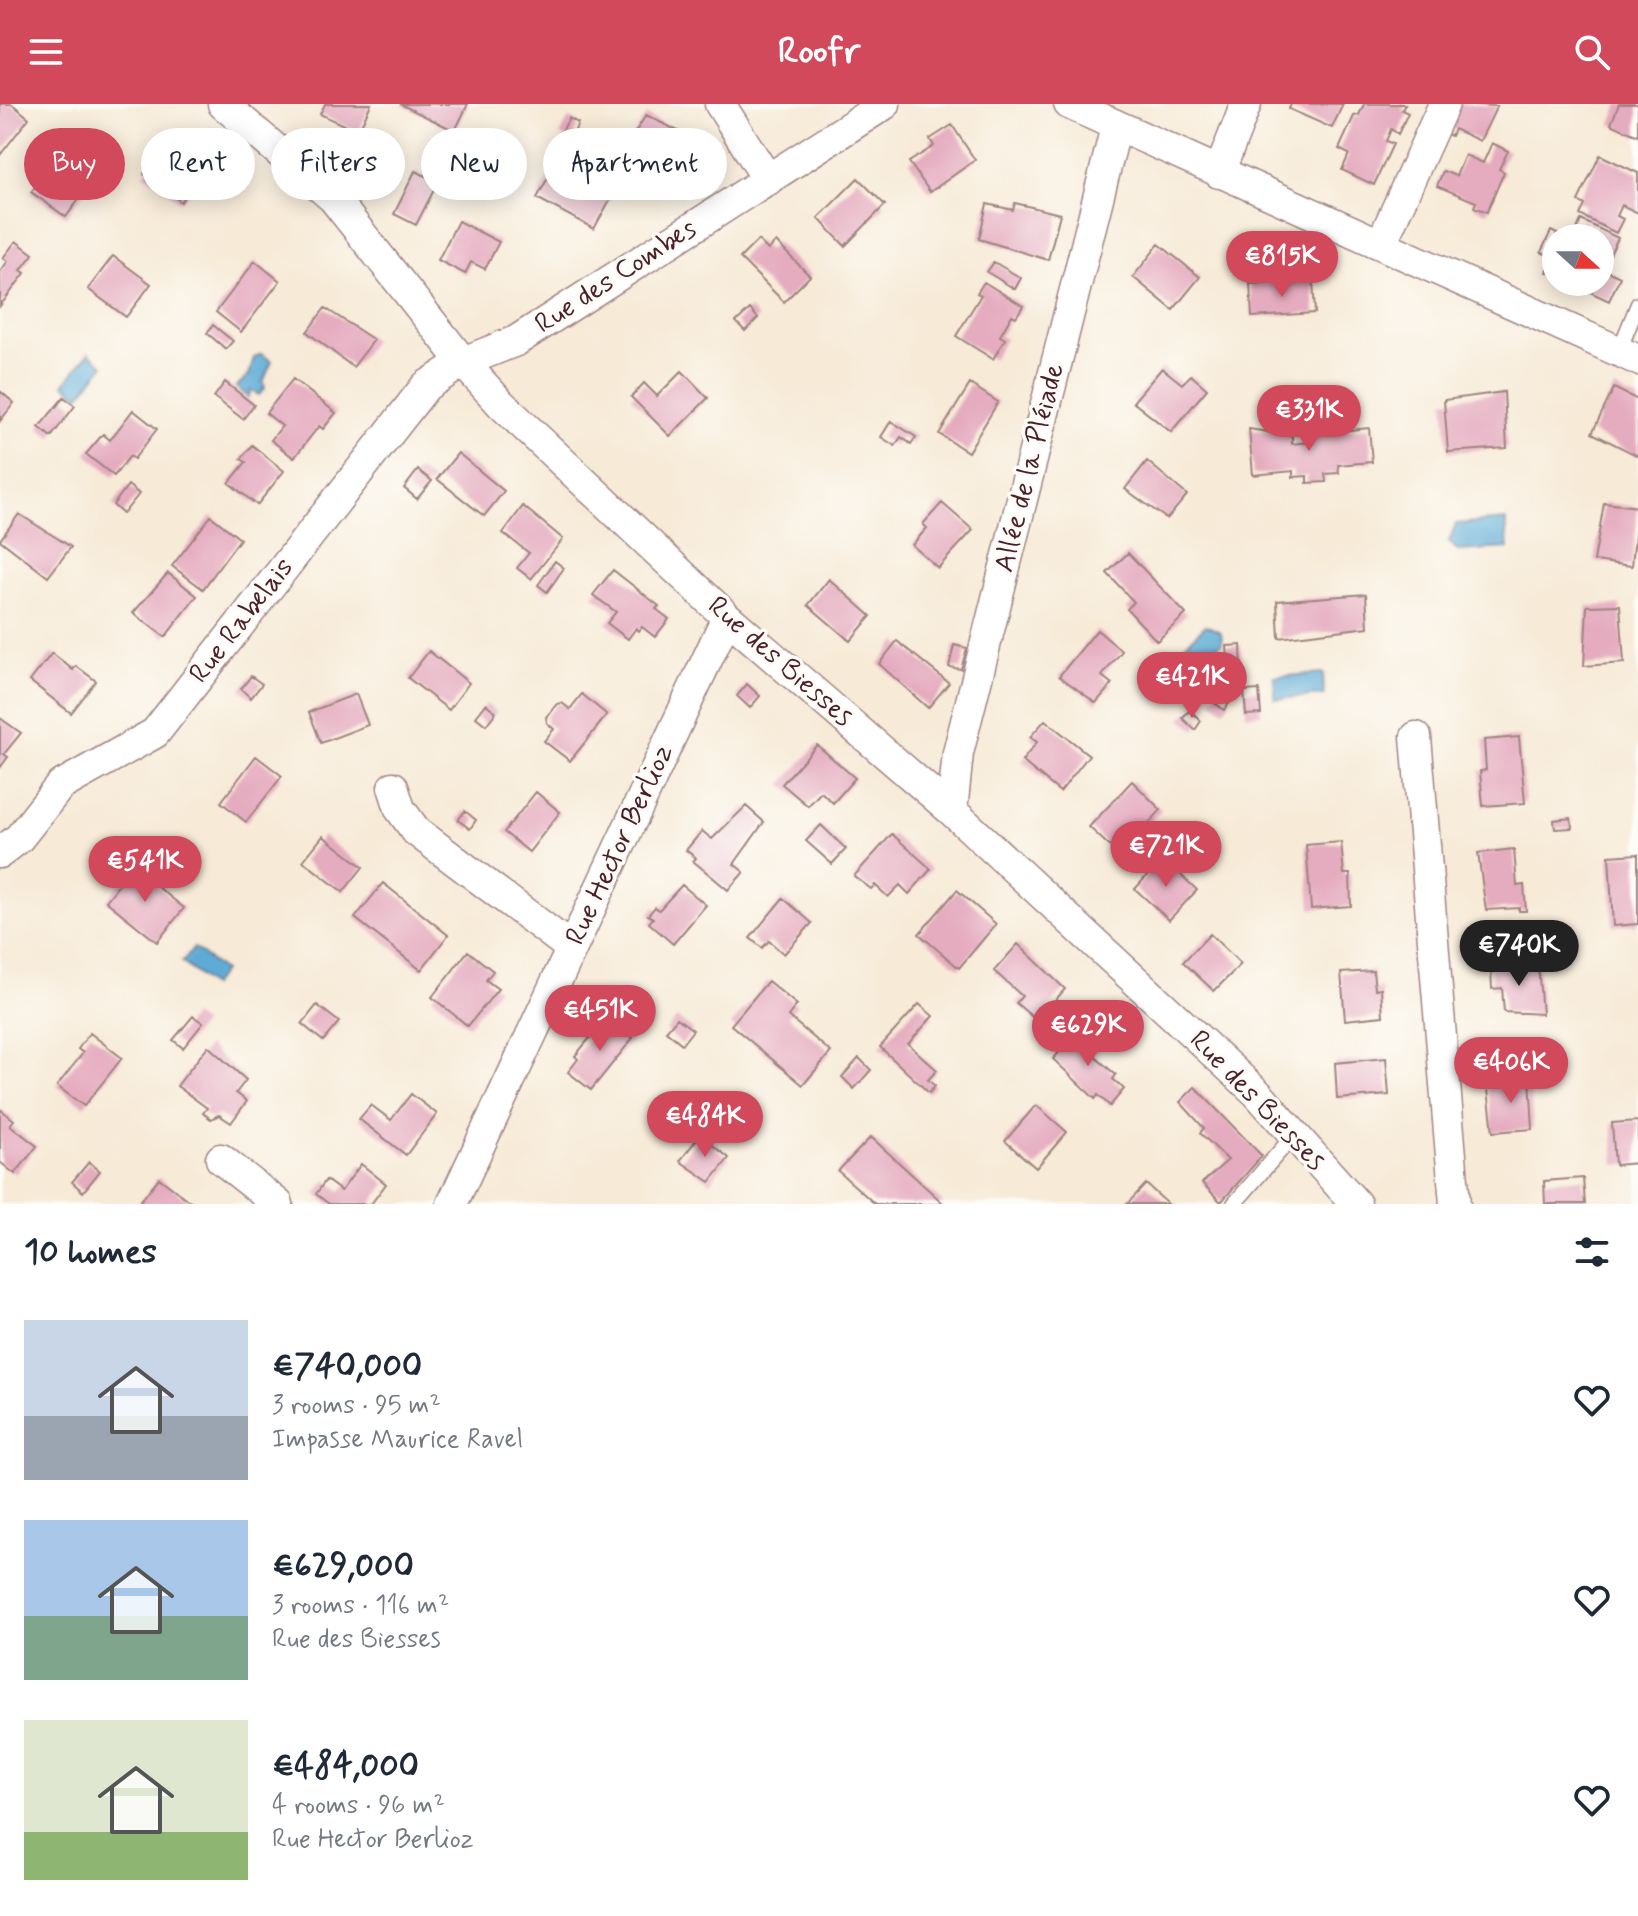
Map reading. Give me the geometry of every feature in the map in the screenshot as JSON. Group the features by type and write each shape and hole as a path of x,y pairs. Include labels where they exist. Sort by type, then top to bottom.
{"street":[{"name":"Rue des Biesses","path":"223,104 333,198 463,362 501,404 727,617 952,811 1257,1093 1356,1204"},
{"path":"720,104 768,180"},
{"name":"Rue des Combes","path":"463,362 516,341 885,104"},
{"path":"1070,104 1629,356"},
{"path":"1219,173 1246,104"},
{"path":"1381,244 1444,104"},
{"name":"Allée de la Pléiade","path":"952,811 958,753 1116,127"},
{"name":"Rue Rabelais","path":"0,853 19,838 60,786 155,733 426,386 463,362"},
{"name":"Rue Hector Berlioz","path":"464,1199 571,948 727,617"},
{"path":"1416,737 1455,1204"},
{"path":"393,787 400,809 416,831 571,948"},
{"path":"221,1159 278,1204"}],"lane":[{"path":"1629,356 1638,304"},
{"path":"1234,1204 1294,1135"}],"water":[{"path":"89,353 104,365 79,396 64,384"},
{"path":"261,354 272,361 263,382 265,388 259,395 251,390 248,397 236,387 249,375 254,358"},
{"path":"1506,520 1508,548 1458,551 1449,541 1456,524"},
{"path":"1206,625 1221,632 1222,642 1193,669 1177,652"},
{"path":"1323,673 1324,695 1275,699 1274,677"},
{"path":"194,948 223,971 211,986 182,962"}],"building":[{"path":"0,104 12,104 29,118 0,155"},
{"path":"325,104 371,104 360,128 350,128 320,114"},
{"path":"400,104 468,104 456,128 449,128"},
{"path":"1291,104 1343,104 1332,128 1289,109"},
{"path":"1364,104 1405,104 1402,110 1408,113 1398,134 1391,129 1386,141 1393,144 1374,185 1342,170 1349,154 1339,149 1354,116 1359,115"},
{"path":"1456,104 1497,106 1480,141 1454,129 1451,136 1443,132"},
{"path":"1619,104 1638,104 1638,136 1611,124"},
{"path":"646,115 672,128 638,128"},
{"path":"569,118 578,123 576,128 564,128"},
{"path":"952,125 975,160 930,192 909,162 934,146 930,139"},
{"path":"1492,143 1508,151 1499,169 1504,172 1487,212 1474,207 1476,202 1437,186 1443,171 1456,176 1465,155 1483,163"},
{"path":"1600,155 1638,173 1638,213 1622,205 1617,216 1623,219 1616,233 1614,224 1598,224 1580,215 1585,205 1578,201"},
{"path":"415,171 421,174 421,200 429,200 416,225 394,214 401,200 405,200 405,191"},
{"path":"858,178 885,205 845,246 818,218"},
{"path":"543,187 543,200 610,200 594,229 537,198"},
{"path":"42,200 78,200 66,217"},
{"path":"1015,203 1060,214 1048,260 979,239 987,204 1013,210"},
{"path":"458,221 499,242 485,269 471,262 465,274 438,260"},
{"path":"758,240 768,250 776,242 810,276 784,302 740,258"},
{"path":"16,241 33,254 21,270 25,273 0,306 0,272 8,261 3,258"},
{"path":"1159,244 1200,277 1173,310 1133,277"},
{"path":"113,256 151,284 126,317 88,289"},
{"path":"255,261 280,281 241,332 216,312"},
{"path":"994,262 1021,278 1015,289 987,272"},
{"path":"1614,274 1620,277 1614,290"},
{"path":"1313,281 1315,313 1252,317 1250,284"},
{"path":"984,282 1023,306 1016,317 1012,315 1000,336 1005,339 993,359 956,336 981,295 977,293"},
{"path":"325,308 374,340 353,367 307,332"},
{"path":"750,309 758,318 745,331 736,322"},
{"path":"213,325 233,341 226,349 207,333"},
{"path":"1162,368 1182,384 1191,375 1207,389 1171,432 1133,402"},
{"path":"682,371 708,398 670,436 631,397 644,383 657,396"},
{"path":"293,379 336,413 323,429 319,426 294,458 271,440 282,426 266,413"},
{"path":"225,382 254,405 243,419 214,397"},
{"path":"970,384 998,402 968,452 939,434"},
{"path":"1614,388 1638,400 1638,456 1592,433"},
{"path":"0,391 14,403 0,421"},
{"path":"1504,392 1507,448 1448,452 1444,400"},
{"path":"64,397 75,406 51,437 39,427"},
{"path":"133,410 157,429 134,459 130,456 114,476 86,454 103,434 110,440"},
{"path":"891,421 916,437 911,444 901,437 895,446 881,437"},
{"path":"1369,428 1372,462 1338,465 1339,473 1325,474 1326,482 1307,483 1307,476 1293,477 1293,471 1253,475 1249,429 1292,436 1292,444 1310,442 1310,434"},
{"path":"252,445 284,471 257,505 229,483 246,462 241,459"},
{"path":"458,453 504,491 484,516 437,479"},
{"path":"1147,461 1187,495 1167,519 1125,489"},
{"path":"418,470 432,481 417,499 404,488"},
{"path":"128,485 139,494 123,514 113,505"},
{"path":"942,503 973,530 938,568 912,545 927,528 923,524"},
{"path":"1604,503 1638,507 1632,566 1594,561"},
{"path":"523,506 563,539 531,579 517,568 529,553 503,533"},
{"path":"19,514 71,547 48,577 0,540"},
{"path":"211,516 240,539 203,589 172,566"},
{"path":"1128,553 1186,614 1157,641 1127,609 1134,602 1107,573"},
{"path":"555,561 564,568 547,592 538,585"},
{"path":"613,570 659,606 656,609 669,619 655,637 642,627 639,631 636,628 628,639 607,623 616,612 593,595"},
{"path":"168,573 197,596 165,637 133,613"},
{"path":"829,579 871,616 850,641 808,605"},
{"path":"1366,594 1368,627 1279,638 1277,601"},
{"path":"1620,605 1624,663 1584,666 1587,606"},
{"path":"1097,630 1122,651 1102,676 1112,684 1096,703 1059,676"},
{"path":"897,641 949,683 928,708 879,664"},
{"path":"954,645 967,648 961,669 949,667"},
{"path":"1241,645 1242,672 1229,673 1227,646"},
{"path":"429,651 469,683 449,710 408,678"},
{"path":"52,653 73,670 76,666 96,681 71,713 30,681"},
{"path":"251,676 262,684 251,698 241,689"},
{"path":"747,684 760,696 750,708 737,696"},
{"path":"1259,690 1261,714 1246,715 1244,691"},
{"path":"1218,692 1230,702 1224,710 1211,700"},
{"path":"356,694 368,725 321,743 309,712"},
{"path":"582,694 607,715 570,761 544,741 554,729 547,723 546,717 557,704 562,703 570,709"},
{"path":"486,704 496,712 486,725 476,717"},
{"path":"1190,710 1201,721 1195,730 1182,718"},
{"path":"0,718 21,733 4,754 8,757 0,768"},
{"path":"1045,720 1089,755 1060,792 1022,761 1037,742 1030,737"},
{"path":"1519,737 1525,803 1483,806 1480,771 1486,770 1484,740"},
{"path":"817,745 855,778 833,803 821,792 808,806 782,784"},
{"path":"256,756 282,776 246,822 221,802"},
{"path":"1132,781 1161,810 1119,855 1089,827"},
{"path":"536,792 560,812 529,852 504,832"},
{"path":"746,806 764,822 734,864 744,872 728,890 693,861 696,858 686,850 702,831 712,839"},
{"path":"465,811 476,820 470,829 458,820"},
{"path":"1571,818 1572,828 1555,829 1554,820"},
{"path":"821,825 846,849 832,864 806,841"},
{"path":"892,834 931,869 909,894 900,885 888,897 875,885 871,889 854,876"},
{"path":"323,836 363,867 343,892 303,861"},
{"path":"1341,842 1344,874 1350,874 1351,906 1311,909 1306,845"},
{"path":"1514,849 1517,886 1524,885 1526,911 1519,911 1519,908 1486,910 1478,853"},
{"path":"1638,854 1638,924 1613,926 1609,856"},
{"path":"1163,858 1197,890 1169,920 1135,889"},
{"path":"133,867 184,908 157,942 106,901"},
{"path":"383,883 448,935 421,970 355,918"},
{"path":"682,885 706,905 673,944 649,923 653,918 648,915 655,907 659,910"},
{"path":"957,890 996,924 959,968 919,934"},
{"path":"783,898 812,923 784,954 769,941 762,948 750,938"},
{"path":"1210,934 1241,964 1214,991 1183,962"},
{"path":"1018,944 1065,989 1037,1021 1016,1003 1022,996 994,971"},
{"path":"468,951 493,971 486,980 498,989 468,1026 432,997"},
{"path":"1538,965 1542,1014 1504,1012 1502,988 1492,989 1491,968"},
{"path":"1373,971 1375,989 1381,988 1383,1016 1345,1020 1341,973"},
{"path":"768,981 797,1005 788,1016 831,1052 803,1085 731,1025"},
{"path":"919,1004 933,1016 908,1044 937,1070 928,1080 935,1086 929,1093 880,1047"},
{"path":"317,1005 339,1022 323,1041 302,1024"},
{"path":"193,1016 203,1023 183,1048 173,1040"},
{"path":"607,1017 633,1038 591,1090 568,1072 578,1059 575,1056"},
{"path":"677,1018 693,1030 682,1044 666,1031"},
{"path":"1081,1028 1099,1045 1092,1054 1116,1075 1113,1079 1124,1089 1110,1106 1098,1095 1095,1099 1053,1059"},
{"path":"90,1033 122,1058 84,1106 57,1086 83,1053 78,1049"},
{"path":"208,1046 246,1080 236,1093 247,1101 231,1123 219,1115 211,1119 203,1113 207,1108 177,1086"},
{"path":"859,1058 871,1070 854,1089 842,1077"},
{"path":"1386,1058 1389,1095 1337,1099 1335,1063"},
{"path":"1530,1078 1533,1129 1493,1132 1487,1081"},
{"path":"1195,1087 1262,1156 1221,1202 1202,1183 1228,1160 1200,1133 1204,1128 1180,1102"},
{"path":"411,1094 437,1114 406,1155 359,1119 371,1105 391,1120"},
{"path":"1036,1105 1067,1132 1036,1168 1005,1141"},
{"path":"0,1109 14,1120 10,1125 37,1146 15,1174 0,1162"},
{"path":"1638,1121 1638,1163 1615,1165 1612,1123"},
{"path":"700,1135 729,1158 710,1182 680,1161"},
{"path":"871,1137 944,1204 875,1204 838,1171"},
{"path":"89,1162 100,1171 83,1192 72,1182"},
{"path":"361,1164 386,1184 371,1204 329,1204 316,1194 326,1180 341,1191"},
{"path":"159,1178 193,1204 138,1204"},
{"path":"1583,1178 1585,1204 1545,1204 1544,1181"},
{"path":"1146,1184 1168,1204 1127,1204"}]}
